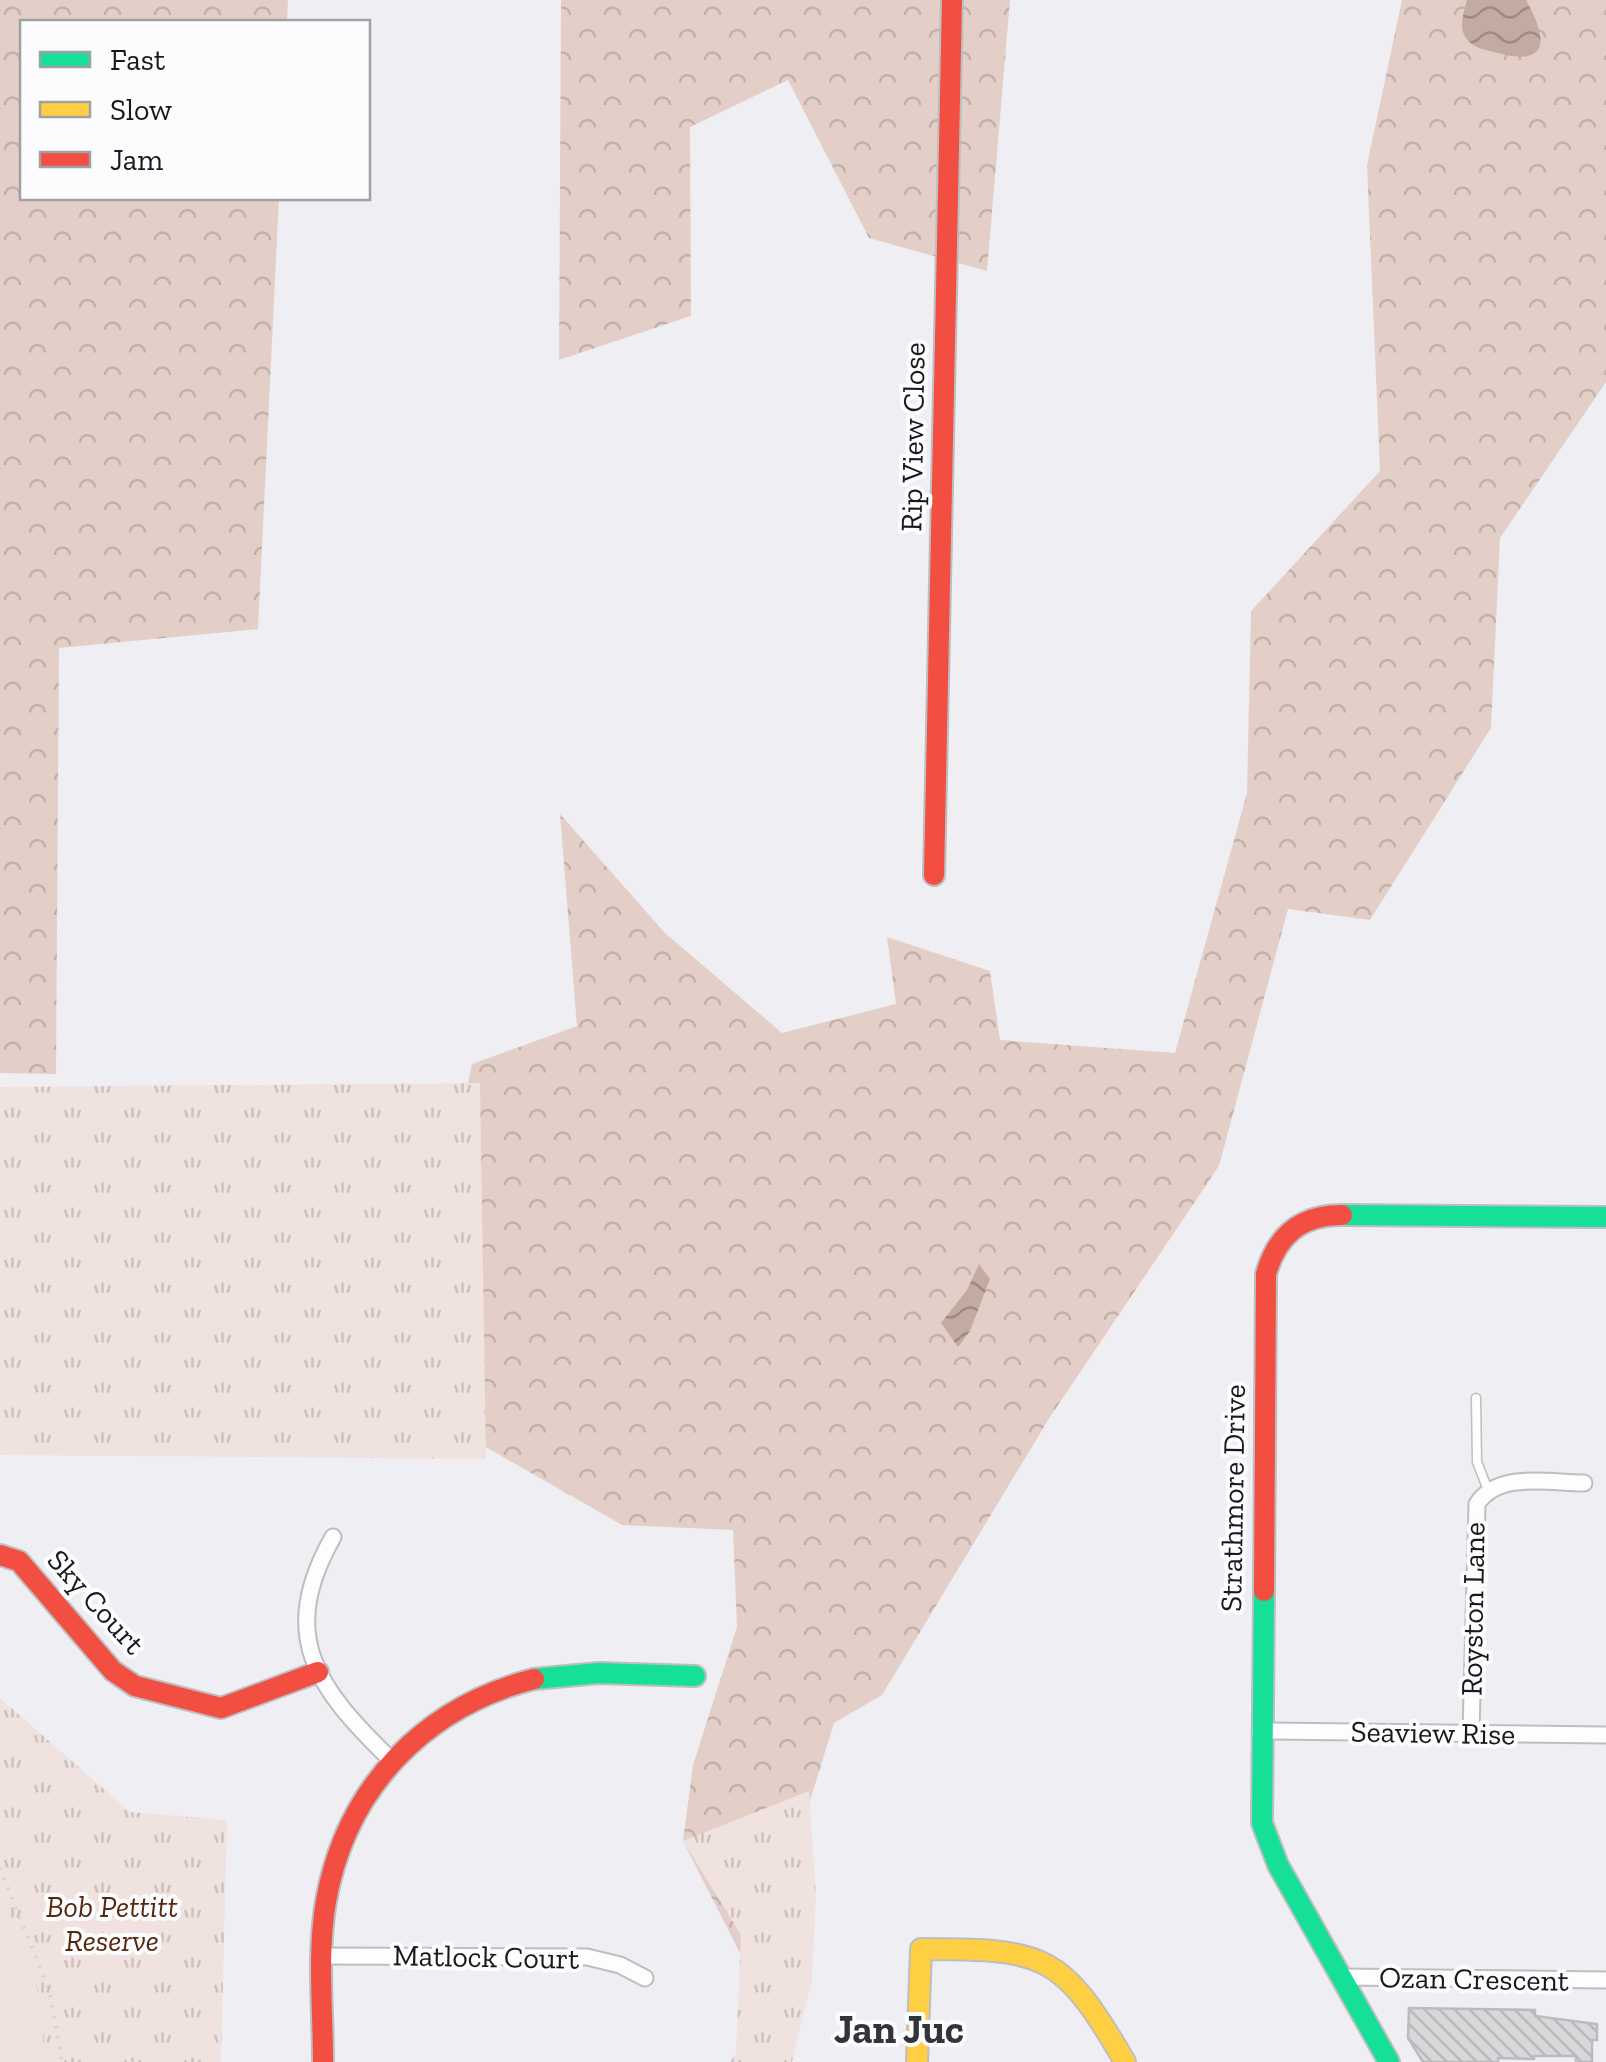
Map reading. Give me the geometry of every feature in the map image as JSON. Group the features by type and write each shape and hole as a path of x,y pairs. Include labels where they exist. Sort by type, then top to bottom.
{"street":[{"name":"Rip View Close","path":"934,875 952,0"},
{"name":"Strathmore Drive","path":"1389,2062 1268,1842 1260,1801 1266,1274 1279,1240 1306,1218 1325,1214 1606,1217"},
{"name":"Royston Lane","path":"1471,1733 1473,1516 1488,1490 1506,1482 1584,1484"},
{"path":"332,1537 312,1573 305,1608 318,1672 339,1707 390,1759"},
{"name":"Sky Court","path":"0,1555 19,1561 113,1671 135,1686 220,1708 318,1672"},
{"path":"323,2062 326,1898 340,1844 361,1801 390,1759 457,1707 510,1685 568,1674 695,1676"},
{"name":"Seaview Rise","path":"1260,1731 1606,1735"},
{"path":"918,2062 921,1949 979,1949 1029,1953 1064,1971 1085,1992 1125,2062"},
{"name":"Matlock Court","path":"324,1956 587,1957 620,1965 645,1978"},
{"name":"Ozan Crescent","path":"1342,1978 1606,1980"}],"lane":[{"name":"Royston Lane","path":"1476,1398 1476,1462 1488,1490"}],"path":[{"path":"0,1868 50,1992 62,2062"}],"green space":[{"path":"0,0 288,0 287,20 20,20 20,200 279,200 258,629 59,648 56,1074 0,1073"},
{"path":"561,0 1010,0 987,271 869,238 788,80 690,127 691,316 559,360"},
{"path":"1402,0 1606,0 1606,382 1500,538 1491,728 1370,920 1288,909 1219,1166 1050,1417 882,1695 834,1723 810,1801 812,1980 748,1969 683,1841 693,1765 737,1627 733,1530 622,1525 477,1442 442,1212 472,1064 577,1026 560,814 665,933 782,1033 896,1004 887,937 990,971 1000,1040 1175,1053 1247,793 1251,611 1380,471 1367,165"},
{"path":"480,1083 486,1459 0,1455 0,1087"},
{"name":"Bob Pettitt Reserve","path":"0,1698 130,1812 227,1820 221,2062 0,2062"},
{"path":"809,1791 816,1896 812,1980 792,2062 730,2062 736,2053 741,1935 683,1841"},
{"path":"0,1895 26,1954 40,2000 43,2044 37,2062 0,2062"}],"water":[{"path":"1467,0 1526,0 1538,28 1539,47 1525,56 1512,56 1471,44 1462,29"},
{"path":"979,1264 990,1279 970,1331 958,1347 941,1323 967,1290"}],"building":[{"path":"1409,2008 1535,2010 1535,2016 1597,2024 1592,2062 1576,2062 1576,2056 1534,2056 1498,2058 1498,2062 1423,2062 1408,2038"}],"traffic: fast":[{"path":"1342,1215 1606,1217"},
{"path":"1264,1591 1262,1823 1278,1865 1389,2062"},
{"path":"534,1679 599,1673 695,1676"}],"traffic: slow":[{"path":"917,2062 921,1949 996,1951 1046,1965 1084,1998 1125,2062"}],"traffic: jam":[{"path":"934,875 952,0"},
{"path":"1264,1591 1266,1274 1277,1248 1293,1230 1314,1219 1342,1215"},
{"path":"0,1555 19,1561 113,1671 135,1686 221,1708 318,1672"},
{"path":"323,2062 323,1921 336,1860 351,1823 396,1758 425,1732 494,1692 534,1679"}],"district":[{"name":"Jan Juc","path":"899,2029"}]}
